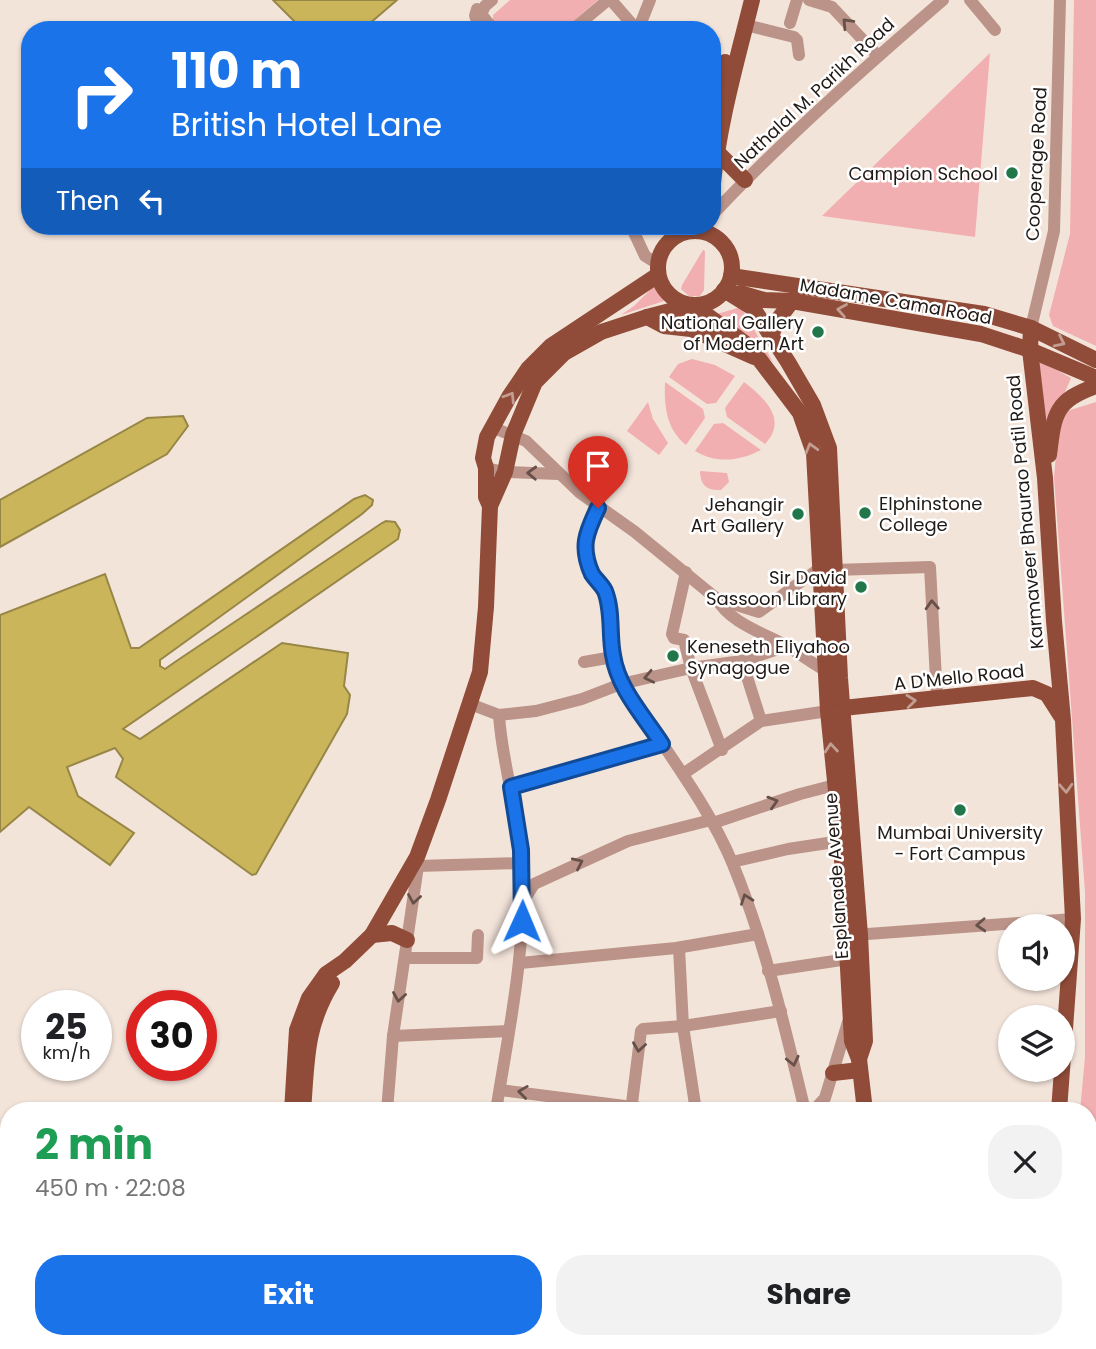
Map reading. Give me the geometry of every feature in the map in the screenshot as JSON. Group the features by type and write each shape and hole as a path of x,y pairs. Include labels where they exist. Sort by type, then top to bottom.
{"main road":[{"path":"721,72 742,0"},
{"path":"721,124 752,0"},
{"path":"721,156 745,180"},
{"path":"674,235 663,249 658,270 662,285 670,296 693,305 750,347 800,413 814,453 827,569 835,785 854,935 848,959 856,981 850,1015 852,1041 860,1065 864,1102"},
{"path":"490,506 486,497 484,450 487,437 528,369 551,346 598,325 705,303 727,284 730,258 726,247 714,235"},
{"path":"292,1102 296,1031 313,1001 345,961 372,935 418,862 480,672 490,506 505,472 513,435 535,382 658,270"},
{"path":"727,284 753,308 771,336 813,405 829,448 827,569"},
{"name":"Madame Cama Road","path":"727,284 984,314 1031,328 1096,360"},
{"name":"Madame Cama Road","path":"727,284 764,300 792,301 981,334 1030,350 1096,378"},
{"path":"771,336 777,321 792,301"},
{"path":"647,317 664,326 691,329 760,359"},
{"name":"Karmaveer Bhaurao Patil Road","path":"1031,328 1030,350 1045,478 1063,720 1073,914"},
{"path":"1045,478 1056,415 1068,398 1096,386"},
{"path":"1033,688 1047,684 1059,669"},
{"name":"A D'Mello Road","path":"833,713 1033,688 1047,694 1063,720"},
{"name":"Esplanade Avenue","path":"833,713 856,981 865,1041 860,1065"},
{"path":"372,935 391,933 407,940"},
{"name":"Karmaveer Bhaurao Patil Road","path":"1060,1102 1068,991"},
{"path":"304,1102 313,1001"},
{"path":"833,1073 860,1065"}],"street":[{"path":"480,21 476,11 485,0"},
{"path":"478,15 492,0"},
{"path":"583,21 609,0 629,21"},
{"path":"642,21 650,0"},
{"path":"790,23 797,0"},
{"path":"809,0 832,7 878,56"},
{"name":"Nathalal M. Parikh Road","path":"721,205 878,56 943,0"},
{"path":"970,0 995,30"},
{"name":"Cooperage Road","path":"1031,328 1054,231 1060,0"},
{"path":"478,15 484,21"},
{"path":"746,25 794,37 799,55"},
{"path":"635,235 645,257 658,270"},
{"path":"494,428 526,441 558,474 598,508 635,533 717,598 759,612"},
{"path":"486,468 505,472 558,474"},
{"path":"598,508 590,525 584,553 594,576 604,590 613,657 621,684 683,774 712,821 732,862 758,934 781,1011 803,1102"},
{"path":"749,626 759,612 827,569 930,567 937,698"},
{"path":"686,572 672,634 674,638 684,640 691,668 722,750"},
{"path":"717,598 722,608 787,646 833,683"},
{"path":"470,704 499,716 563,705 621,684 691,668 742,661 787,646"},
{"path":"584,662 613,657"},
{"path":"742,661 761,721"},
{"path":"683,774 761,721 833,713"},
{"path":"498,1102 520,963 523,900 522,863 499,716"},
{"path":"511,787 662,744"},
{"path":"523,900 534,884 628,841 712,821 835,785"},
{"path":"732,862 788,849 841,841"},
{"path":"388,1102 393,1036 418,862 522,863"},
{"path":"854,935 998,924"},
{"path":"520,963 679,948 758,934"},
{"path":"405,958 477,958 478,936"},
{"path":"679,948 682,1026 695,1102"},
{"path":"768,971 848,959"},
{"path":"632,1102 643,1029 781,1011"},
{"path":"821,1102 825,1098 850,1015"},
{"path":"393,1036 509,1031"},
{"path":"500,1090 587,1102"}],"shaded area":[{"path":"273,0 397,0 372,21 294,21"},
{"path":"510,0 598,0 574,21 493,21 493,15"},
{"path":"1074,0 1096,0 1096,346 1053,326 1049,315 1070,234"},
{"path":"990,53 975,237 822,216"},
{"path":"703,250 704,290 700,296 689,296 681,289 682,285"},
{"path":"655,285 664,301 621,315 634,306"},
{"path":"741,307 773,362 717,314"},
{"path":"692,359 715,365 735,376 716,403 707,404 669,377 678,364"},
{"path":"1041,361 1071,378 1048,432 1045,432 1038,365"},
{"path":"665,382 703,409 705,418 686,445 670,424 665,400"},
{"path":"744,382 766,402 774,418 772,435 765,444 727,417 725,408"},
{"path":"648,402 653,419 668,443 659,455 627,431"},
{"path":"1096,402 1096,1102 1081,1102 1085,1057 1085,892 1054,478 1058,428 1067,411"},
{"path":"183,416 188,426 167,454 0,547 0,500 147,418"},
{"path":"723,423 761,450 728,460 711,458 695,451 714,424"},
{"path":"700,471 727,473 729,482 721,490 708,488 701,480"},
{"path":"365,495 373,500 372,505 362,514 160,660 160,666 165,669 382,523 395,522 400,530 398,539 123,729 140,739 282,643 348,653 344,686 350,695 347,714 256,874 252,875 116,777 123,759 115,748 67,767 78,796 134,833 110,865 29,807 0,832 0,615 105,574 131,648 139,648 354,499"}],"place":[{"name":"Campion School","path":"1012,173"},
{"name":"National Gallery of Modern Art","path":"818,332"},
{"name":"Elphinstone College","path":"865,513"},
{"name":"Jehangir Art Gallery","path":"798,514"},
{"name":"Sir David Sassoon Library","path":"861,587"},
{"name":"Keneseth Eliyahoo Synagogue","path":"673,656"},
{"name":"Mumbai University - Fort Campus","path":"960,810"}],"route":[{"path":"522,921 521,850 511,787 662,744 621,684 613,657 604,590 594,576 584,553 590,525 598,508"}]}
